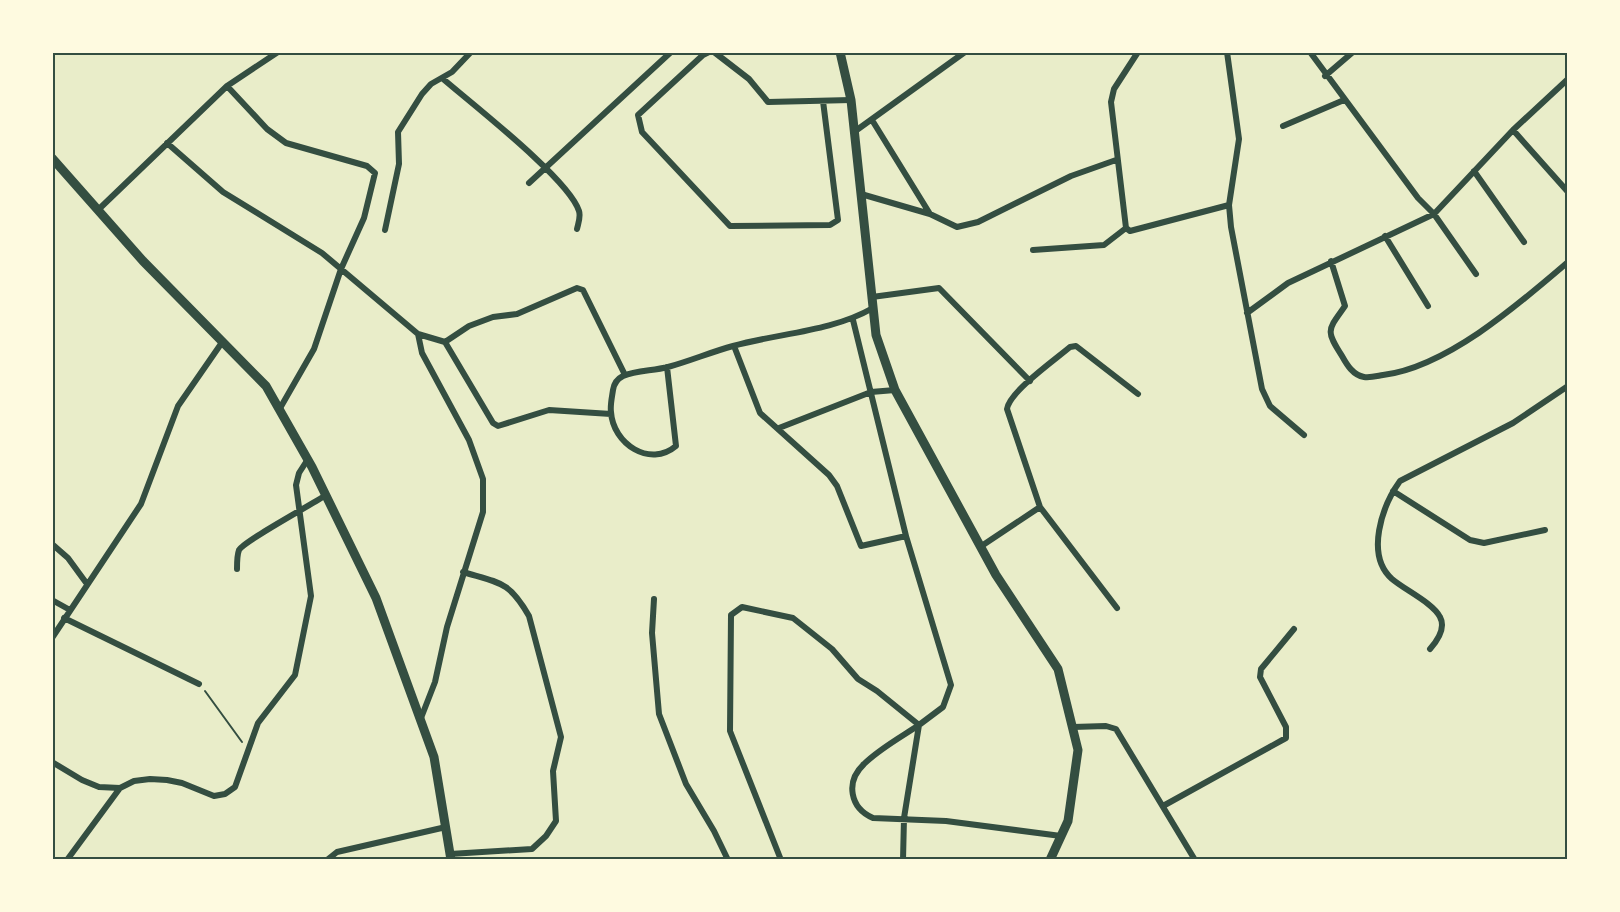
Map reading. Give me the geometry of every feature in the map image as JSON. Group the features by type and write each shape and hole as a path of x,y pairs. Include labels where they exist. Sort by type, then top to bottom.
{"street":[{"path":"98,210 227,86 278,52"},
{"path":"385,230 399,164 398,132 422,94 471,52"},
{"path":"529,183 670,52"},
{"path":"709,52 639,115 638,122 642,132 730,226 830,225 838,220 823,101"},
{"path":"714,52 749,79 768,102 851,100"},
{"path":"840,52 851,100 876,335 895,390 980,547 1059,669 1078,750 1068,821 1050,860"},
{"path":"854,132 965,52"},
{"path":"1126,228 1116,160 1111,102 1114,89 1138,52"},
{"path":"1227,52 1239,139 1229,204 1247,313 1265,398 1270,406 1304,435"},
{"path":"1310,52 1325,76 1418,198 1434,214 1476,274"},
{"path":"1325,76 1353,52"},
{"path":"442,78 546,168 576,203 580,214 577,229"},
{"path":"1247,313 1288,283 1434,214 1513,130 1568,79"},
{"path":"227,86 267,129 286,143 367,166 375,173 364,219 341,269 314,349 279,410"},
{"path":"1283,126 1344,100"},
{"path":"872,120 930,214"},
{"path":"1513,130 1568,192"},
{"path":"167,143 223,192 322,253 418,334 445,342 493,423 498,426 549,410 610,414"},
{"path":"52,158 143,261 266,386 308,459 376,598 435,757 450,857 532,849 546,836 556,821 552,771 561,737 529,616 520,599 507,585 463,572"},
{"path":"861,194 930,214 957,227 978,222 1071,176 1116,160"},
{"path":"1474,171 1524,242"},
{"path":"1126,228 1130,231 1229,204"},
{"path":"1033,250 1104,245 1126,228"},
{"path":"1385,236 1428,306"},
{"path":"1332,261 1346,306 1329,329 1329,337 1350,370 1364,377 1395,373 1435,359 1512,310 1568,262"},
{"path":"445,342 469,326 493,317 517,314 577,288 583,290 625,375"},
{"path":"872,297 939,288 1030,381"},
{"path":"667,367 676,446 662,456 649,456 633,449 621,439 610,414 614,385 625,375 667,367 734,346 853,320 873,308"},
{"path":"853,320 906,536 951,685 943,706 863,764 854,779 851,794 857,807 864,814 873,818 904,818 1061,836"},
{"path":"418,334 422,353 470,440 483,479 483,512 463,572 435,682 420,719"},
{"path":"52,639 141,504 178,406 223,341"},
{"path":"734,346 760,413 779,428 837,486 861,546 906,536"},
{"path":"1117,608 1040,507 1006,409 1007,404 1030,381 1070,347 1076,346 1138,394"},
{"path":"1430,649 1438,640 1443,623 1439,614 1390,578 1380,560 1380,522 1394,491 1400,481 1513,423 1568,386"},
{"path":"779,428 871,392 895,390"},
{"path":"67,860 120,788 134,781 167,780 182,783 214,796 225,795 235,787 247,749 263,713 295,675 311,596 296,485 299,473 308,459"},
{"path":"1394,491 1470,540 1484,543 1545,530"},
{"path":"237,569 238,551 246,542 300,513 326,495"},
{"path":"980,547 1040,507"},
{"path":"52,544 68,558 87,585"},
{"path":"654,599 652,633 659,714 686,784 728,860"},
{"path":"52,600 70,610"},
{"path":"781,860 730,730 731,615 735,610 742,607 793,618 832,649 858,679 877,691 919,725"},
{"path":"64,618 199,684"},
{"path":"1163,806 1286,738 1286,727 1260,677 1261,669 1294,629"},
{"path":"903,860 904,818 919,725"},
{"path":"1072,727 1106,726 1116,729 1194,860"},
{"path":"52,762 82,780 99,787 120,788"},
{"path":"327,860 337,852 446,826"}],"path":[{"path":"199,684 247,749"}]}
